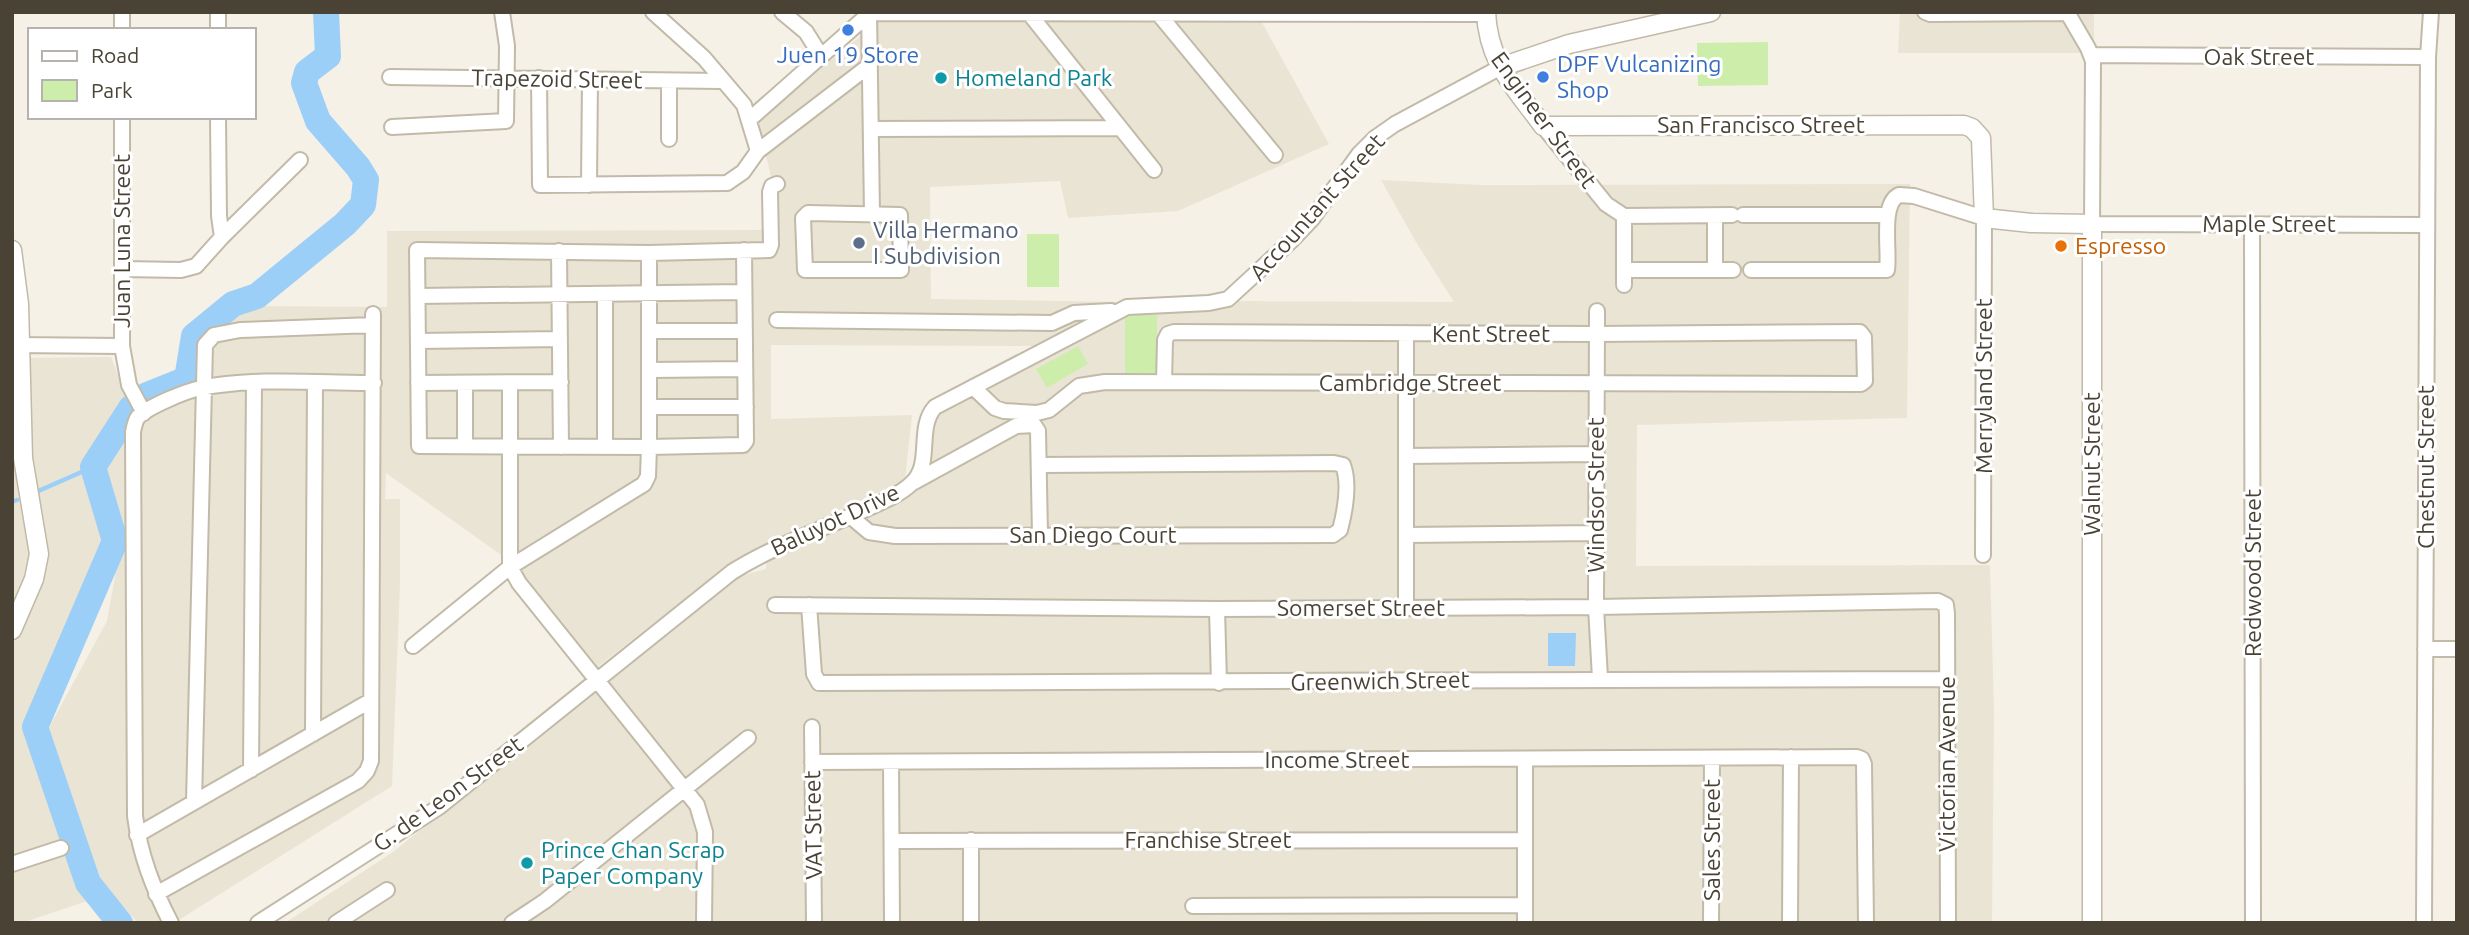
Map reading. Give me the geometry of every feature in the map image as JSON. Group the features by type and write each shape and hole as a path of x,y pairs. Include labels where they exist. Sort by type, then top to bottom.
{"street":[{"path":"392,127 506,121 507,46 502,12"},
{"path":"653,12 704,58 744,105 758,151"},
{"path":"782,12 806,32 821,56"},
{"name":"Accountant Street","path":"1116,311 1138,305 1209,303 1228,299 1305,226 1328,199 1359,154 1376,138 1395,124 1501,67 1569,44 1711,12"},
{"path":"1926,12 2067,13"},
{"name":"Chestnut Street","path":"2424,923 2428,57 2431,12"},
{"path":"750,119 870,13 1486,13"},
{"path":"870,13 872,213"},
{"path":"1029,13 1154,170"},
{"path":"1158,13 1275,155"},
{"name":"Engineer Street","path":"1486,13 1488,40 1501,67 1543,127 1601,198 1624,216"},
{"name":"Walnut Street","path":"2067,13 2091,55 2092,923"},
{"name":"Oak Street","path":"2091,55 2428,57"},
{"path":"539,78 540,185 727,183 743,172 758,151 870,65"},
{"name":"Trapezoid Street","path":"390,77 723,81"},
{"path":"589,185 590,80"},
{"path":"669,81 669,139"},
{"name":"Juan Luna Street","path":"16,345 122,346 122,119"},
{"path":"218,119 219,216 222,237"},
{"name":"San Francisco Street","path":"1543,127 1955,124 1978,132 1982,146 1984,218"},
{"path":"871,129 1119,128"},
{"path":"122,269 181,270 196,266 300,160"},
{"path":"744,250 746,441 743,445 419,446 416,252 420,249 649,253 744,250 769,250 770,192 772,186 777,184"},
{"path":"1751,270 1884,271 1888,266 1888,215 1894,197 1905,194 1984,218"},
{"path":"872,213 900,215 901,270 805,270 804,215 872,213"},
{"path":"1733,270 1624,277 1624,216 1888,215"},
{"path":"1715,216 1715,270"},
{"name":"Maple Street","path":"1984,218 2016,222 2092,224 2427,225"},
{"name":"Merryland Street","path":"1983,555 1984,218"},
{"name":"Redwood Street","path":"2252,224 2253,923"},
{"path":"12,250 19,304 16,345 18,458 39,554 34,579 12,630"},
{"path":"559,251 561,447"},
{"path":"413,646 510,567 644,484 648,476 649,447 649,253"},
{"path":"418,296 744,292"},
{"path":"604,447 605,294"},
{"path":"777,320 1052,323 1074,313 1116,311"},
{"name":"Baluyot Drive","path":"598,680 732,572 753,559 850,516 914,482 921,468 926,421 935,407 1116,311"},
{"name":"Windsor Street","path":"1597,311 1596,607 1600,678"},
{"path":"156,894 358,781 368,771 371,761 373,320 256,328 214,335 205,345 194,802"},
{"path":"649,331 745,331"},
{"name":"Kent Street","path":"1164,382 1165,340 1170,332 1864,334 1864,383"},
{"path":"1406,333 1406,608"},
{"path":"418,341 561,339"},
{"path":"122,346 129,385 144,413"},
{"path":"649,370 745,369"},
{"path":"418,383 561,382"},
{"path":"171,923 156,894 137,835 134,796 132,432 138,418 144,413 202,387 254,383 374,383"},
{"path":"251,769 254,383"},
{"path":"313,734 315,383"},
{"path":"465,383 465,446"},
{"path":"510,383 510,567 519,583 696,805 705,832 704,923"},
{"name":"Cambridge Street","path":"973,387 995,408 1028,413 1049,410 1070,393 1090,384 1864,383"},
{"path":"649,407 746,407"},
{"path":"914,482 1016,426 1034,425 1038,432 1040,465 1040,535"},
{"path":"1406,456 1597,454"},
{"name":"San Diego Court","path":"850,516 869,532 879,534 1040,535 1333,536 1340,530 1344,518 1346,474 1343,466 1334,463 1040,465"},
{"path":"1406,536 1596,533"},
{"name":"Somerset Street","path":"775,605 1217,609 1596,607 1938,601 1946,605"},
{"name":"Greenwich Street","path":"809,604 815,680 819,683 1219,683 1600,678 1946,679"},
{"name":"Victorian Avenue","path":"1946,605 1948,923"},
{"path":"1217,609 1219,683"},
{"path":"2425,649 2457,649"},
{"name":"G. de Leon Street","path":"258,923 439,807 598,680"},
{"path":"137,835 370,701"},
{"name":"VAT Street","path":"812,727 814,923"},
{"path":"512,923 545,901 748,738"},
{"path":"1790,923 1791,757"},
{"name":"Income Street","path":"812,762 1791,757 1862,759 1866,923"},
{"name":"Sales Street","path":"1712,758 1712,923"},
{"path":"1524,923 1525,759"},
{"path":"891,762 892,923"},
{"name":"Franchise Street","path":"892,841 1525,840"},
{"path":"971,841 971,923"},
{"path":"12,864 61,848"},
{"path":"336,923 387,890"},
{"path":"1193,906 1525,905"},
{"path":"362,906 362,923"}],"shaded area":[{"path":"1900,12 2094,12 2094,53 1898,53"},
{"path":"1260,19 1329,144 1178,211 1068,218 1060,181 930,187 931,299 1123,302 1044,346 771,345 771,419 912,415 905,479 747,562 678,604 596,668 518,567 386,473 385,499 400,499 400,584 392,786 174,923 138,923 95,875 51,767 46,733 107,621 121,543 98,470 134,413 195,379 191,335 244,306 387,307 387,231 773,230 774,188 757,120 878,22"},
{"path":"1381,180 1480,185 1910,184 1907,418 1637,425 1636,566 1990,565 1994,713 1992,923 285,923 393,852 674,625 740,576 766,569 767,557 911,490 929,461 937,414 1130,310 1240,301 1454,302"},
{"path":"12,323 15,358 111,357 131,409 84,466 108,541 32,736 90,900 22,923 12,923"}],"green space":[{"path":"1768,42 1768,85 1698,86 1697,43"},
{"path":"1027,234 1059,234 1059,287 1027,287"},
{"path":"1125,315 1157,315 1157,377 1125,377"},
{"path":"1078,346 1088,364 1047,388 1036,369"}],"water":[{"path":"1548,633 1576,633 1575,666 1548,666"}],"waterway":[{"path":"147,395 187,379 194,336 233,304 257,296 345,224 363,205 366,180 318,121 304,83 307,72 328,56 326,12"},
{"path":"120,923 88,883 35,727 115,541 93,467 131,408"},
{"path":"36,492 93,467"},
{"path":"12,502 17,500"}],"place":[{"name":"Juen 19 Store","path":"848,30"},
{"name":"DPF Vulcanizing Shop","path":"1543,77"},
{"name":"Homeland Park","path":"941,78"},
{"name":"Villa Hermano I Subdivision","path":"859,243"},
{"name":"Espresso","path":"2061,246"},
{"name":"Prince Chan Scrap Paper Company","path":"527,863"}]}
